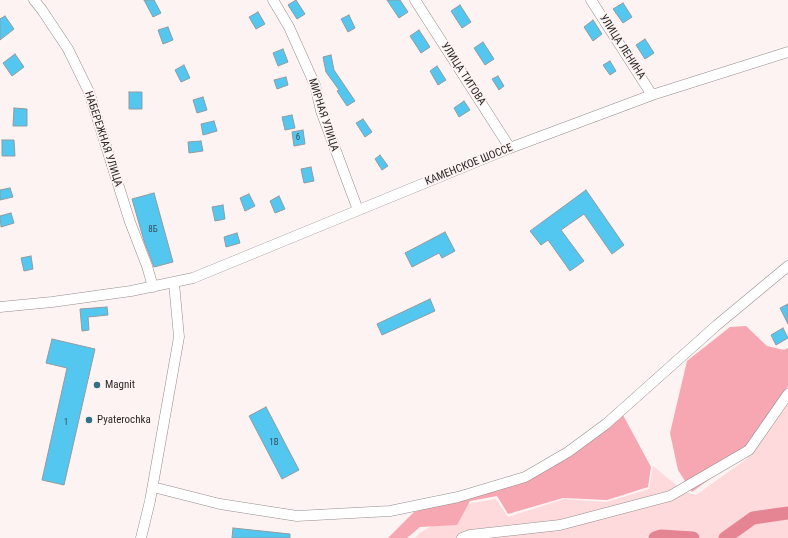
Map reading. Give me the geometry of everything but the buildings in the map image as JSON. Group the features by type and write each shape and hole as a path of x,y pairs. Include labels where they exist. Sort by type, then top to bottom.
{"street":[{"name":"НАБЕРЕЖНАЯ УЛИЦА","path":"34,0 68,49 90,92 130,222 147,266 153,287"},
{"name":"МИРНАЯ УЛИЦА","path":"273,0 288,27 315,85 321,111 358,210"},
{"name":"УЛИЦА ТИТОВА","path":"415,0 510,148"},
{"name":"УЛИЦА ЛЕНИНА","path":"591,0 652,95"},
{"name":"КАМЕНСКОЕ ШОССЕ","path":"0,307 52,302 153,287 193,278 510,148 652,95 788,52"},
{"path":"153,487 220,504 297,516 390,511 458,497 525,477 568,452 606,424 717,326 788,266"},
{"path":"141,538 153,487 179,336 174,283"},
{"path":"462,538 470,535 560,525 670,496 749,450 788,394"}],"shaded area":[{"path":"746,326 767,346 784,350 788,348 788,386 743,455 692,492 678,470 670,433 687,361 730,327"},
{"path":"788,402 788,509 753,514 720,538 701,538 697,535 662,532 645,538 415,538 420,533 471,503 496,499 508,517 564,499 606,502 649,489 653,466 685,492 696,495 748,458"},
{"path":"623,415 651,467 648,487 607,500 563,498 508,514 497,496 470,501 457,525 420,527 407,538 388,538 414,512 462,497 520,484 576,451"},
{"path":"788,515 788,538 730,538 753,521"}],"waterway":[{"path":"725,538 753,518 788,513"},
{"path":"655,538 661,536 693,538"}],"place":[{"name":"Magnit","path":"97,385"},
{"name":"Pyaterochka","path":"89,420"}]}
